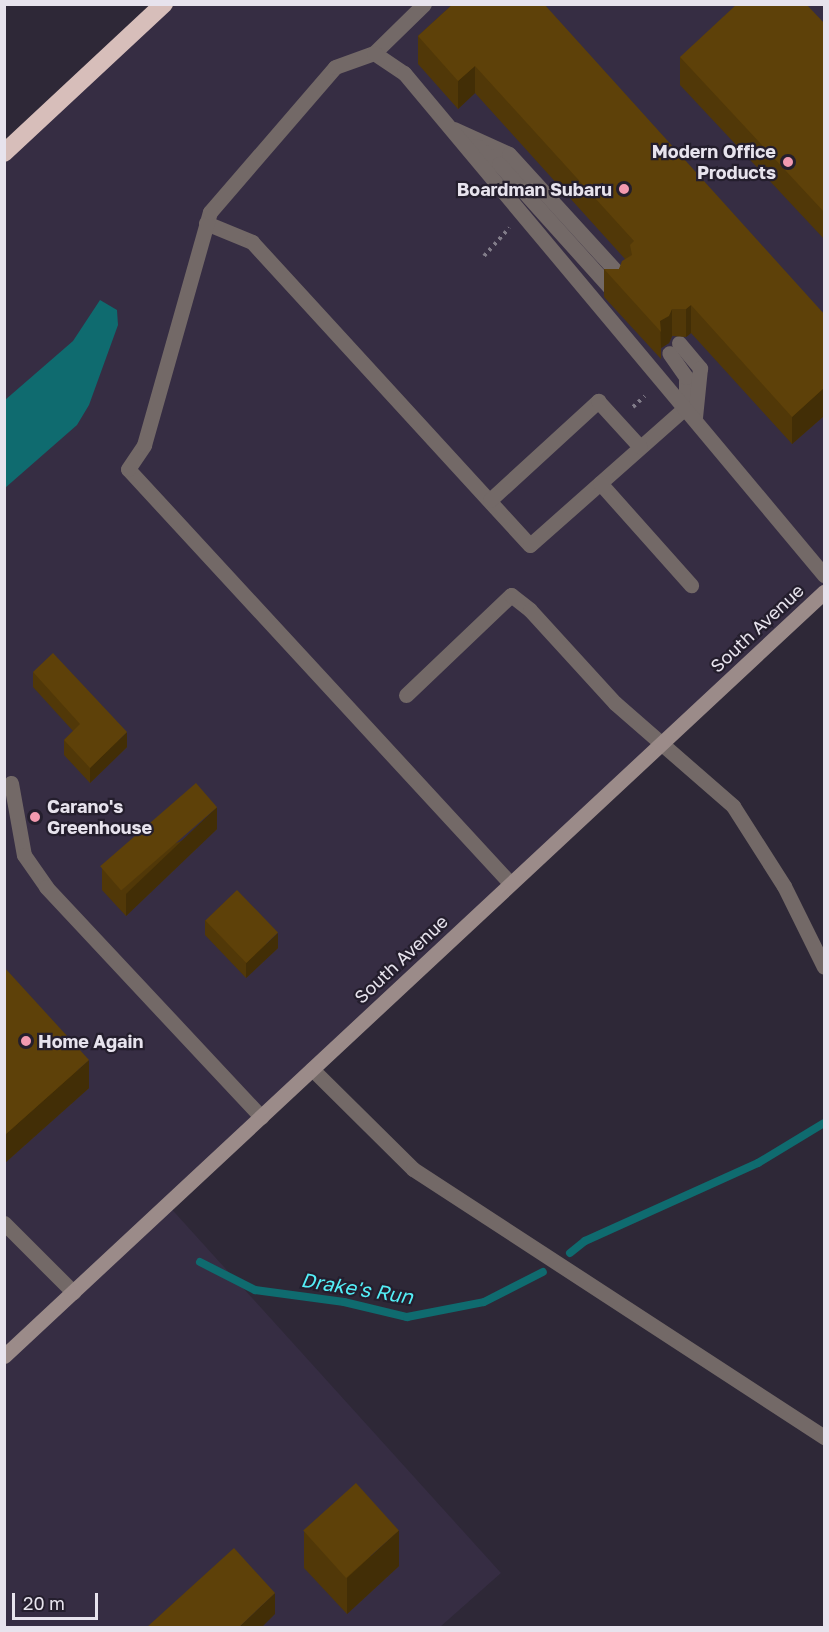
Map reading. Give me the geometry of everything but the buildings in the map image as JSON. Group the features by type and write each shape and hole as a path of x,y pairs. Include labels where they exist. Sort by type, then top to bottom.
{"highway":[{"path":"4,153 164,4"}],"main road":[{"name":"South Avenue","path":"4,1356 825,592"}],"lane":[{"path":"424,4 374,53 335,68 210,212 144,445 128,469 510,884"},
{"path":"374,53 404,73 691,412 825,575"},
{"path":"449,127 500,164 617,284"},
{"path":"206,223 252,242 530,545 640,447 691,412 700,368 674,348"},
{"path":"490,500 598,401 640,447"},
{"path":"600,483 691,585"},
{"path":"406,695 511,595 530,610 615,703 663,742 733,806 783,886 825,967"},
{"path":"11,783 24,855 46,887 261,1117"},
{"path":"312,1069 413,1169 825,1437"},
{"path":"4,1223 72,1292"}],"path":[{"path":"484,256 496,240"},
{"path":"617,422 663,379"}],"shaded area":[{"path":"164,5 824,5 824,592 167,1204 501,1573 440,1627 5,1628 5,153"},
{"path":"100,300 117,310 118,325 89,405 77,425 5,488 5,400 73,341"}],"waterway":[{"name":"Drake's Run","path":"570,1253 585,1241 758,1163 824,1123"},
{"name":"Drake's Run","path":"200,1262 255,1290 344,1302 407,1317 484,1302 543,1272"}],"place":[{"name":"Modern Office Products","path":"788,162"},
{"name":"Boardman Subaru","path":"624,189"},
{"name":"Carano's Greenhouse","path":"35,817"},
{"name":"Home Again","path":"26,1041"}]}
